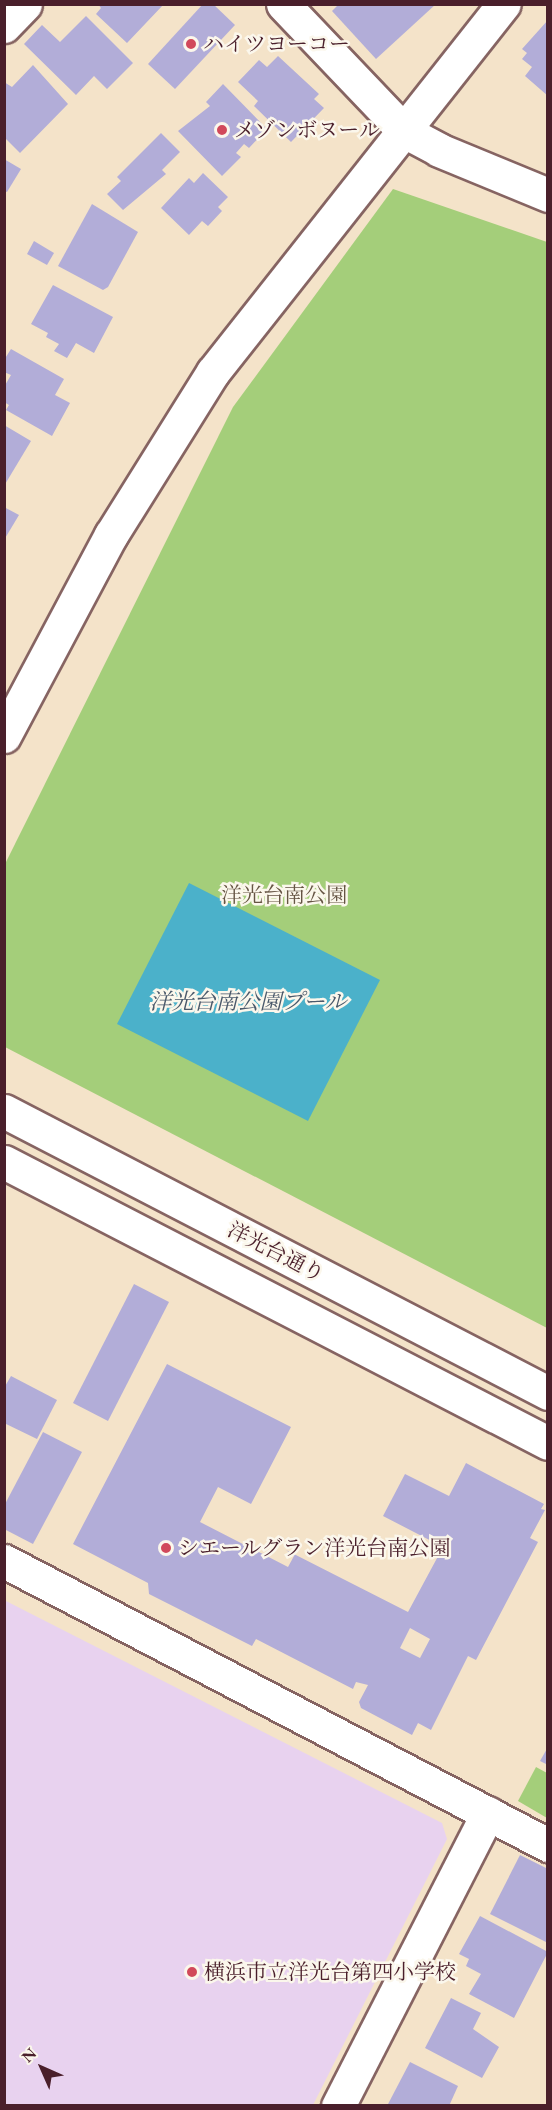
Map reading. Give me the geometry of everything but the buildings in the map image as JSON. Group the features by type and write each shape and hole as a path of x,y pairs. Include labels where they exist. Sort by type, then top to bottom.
{"street":[{"path":"4,26 25,4"},
{"path":"283,4 404,130 439,150 548,195"},
{"path":"7,725 111,535 213,372 504,4"},
{"name":"洋光台通り","path":"4,1111 548,1393"},
{"path":"4,1162 548,1443"},
{"path":"4,1561 548,1845"},
{"path":"338,2106 488,1814"}],"shaded area":[{"name":"横浜市立洋光台第四小学校","path":"4,1600 442,1823 447,1839 313,2105 5,2105"}],"green space":[{"name":"洋光台南公園","path":"393,189 547,242 547,1328 5,1047 4,866 233,407"},
{"path":"536,1767 547,1773 547,1818 518,1801"}],"water":[{"name":"洋光台南公園プール","path":"189,883 380,980 308,1121 117,1024"}],"place":[{"name":"ハイツヨーコー","path":"191,44"},
{"name":"メゾンボヌール","path":"222,130"},
{"name":"シエールグラン洋光台南公園","path":"166,1548"},
{"name":"横浜市立洋光台第四小学校","path":"192,1972"}]}
